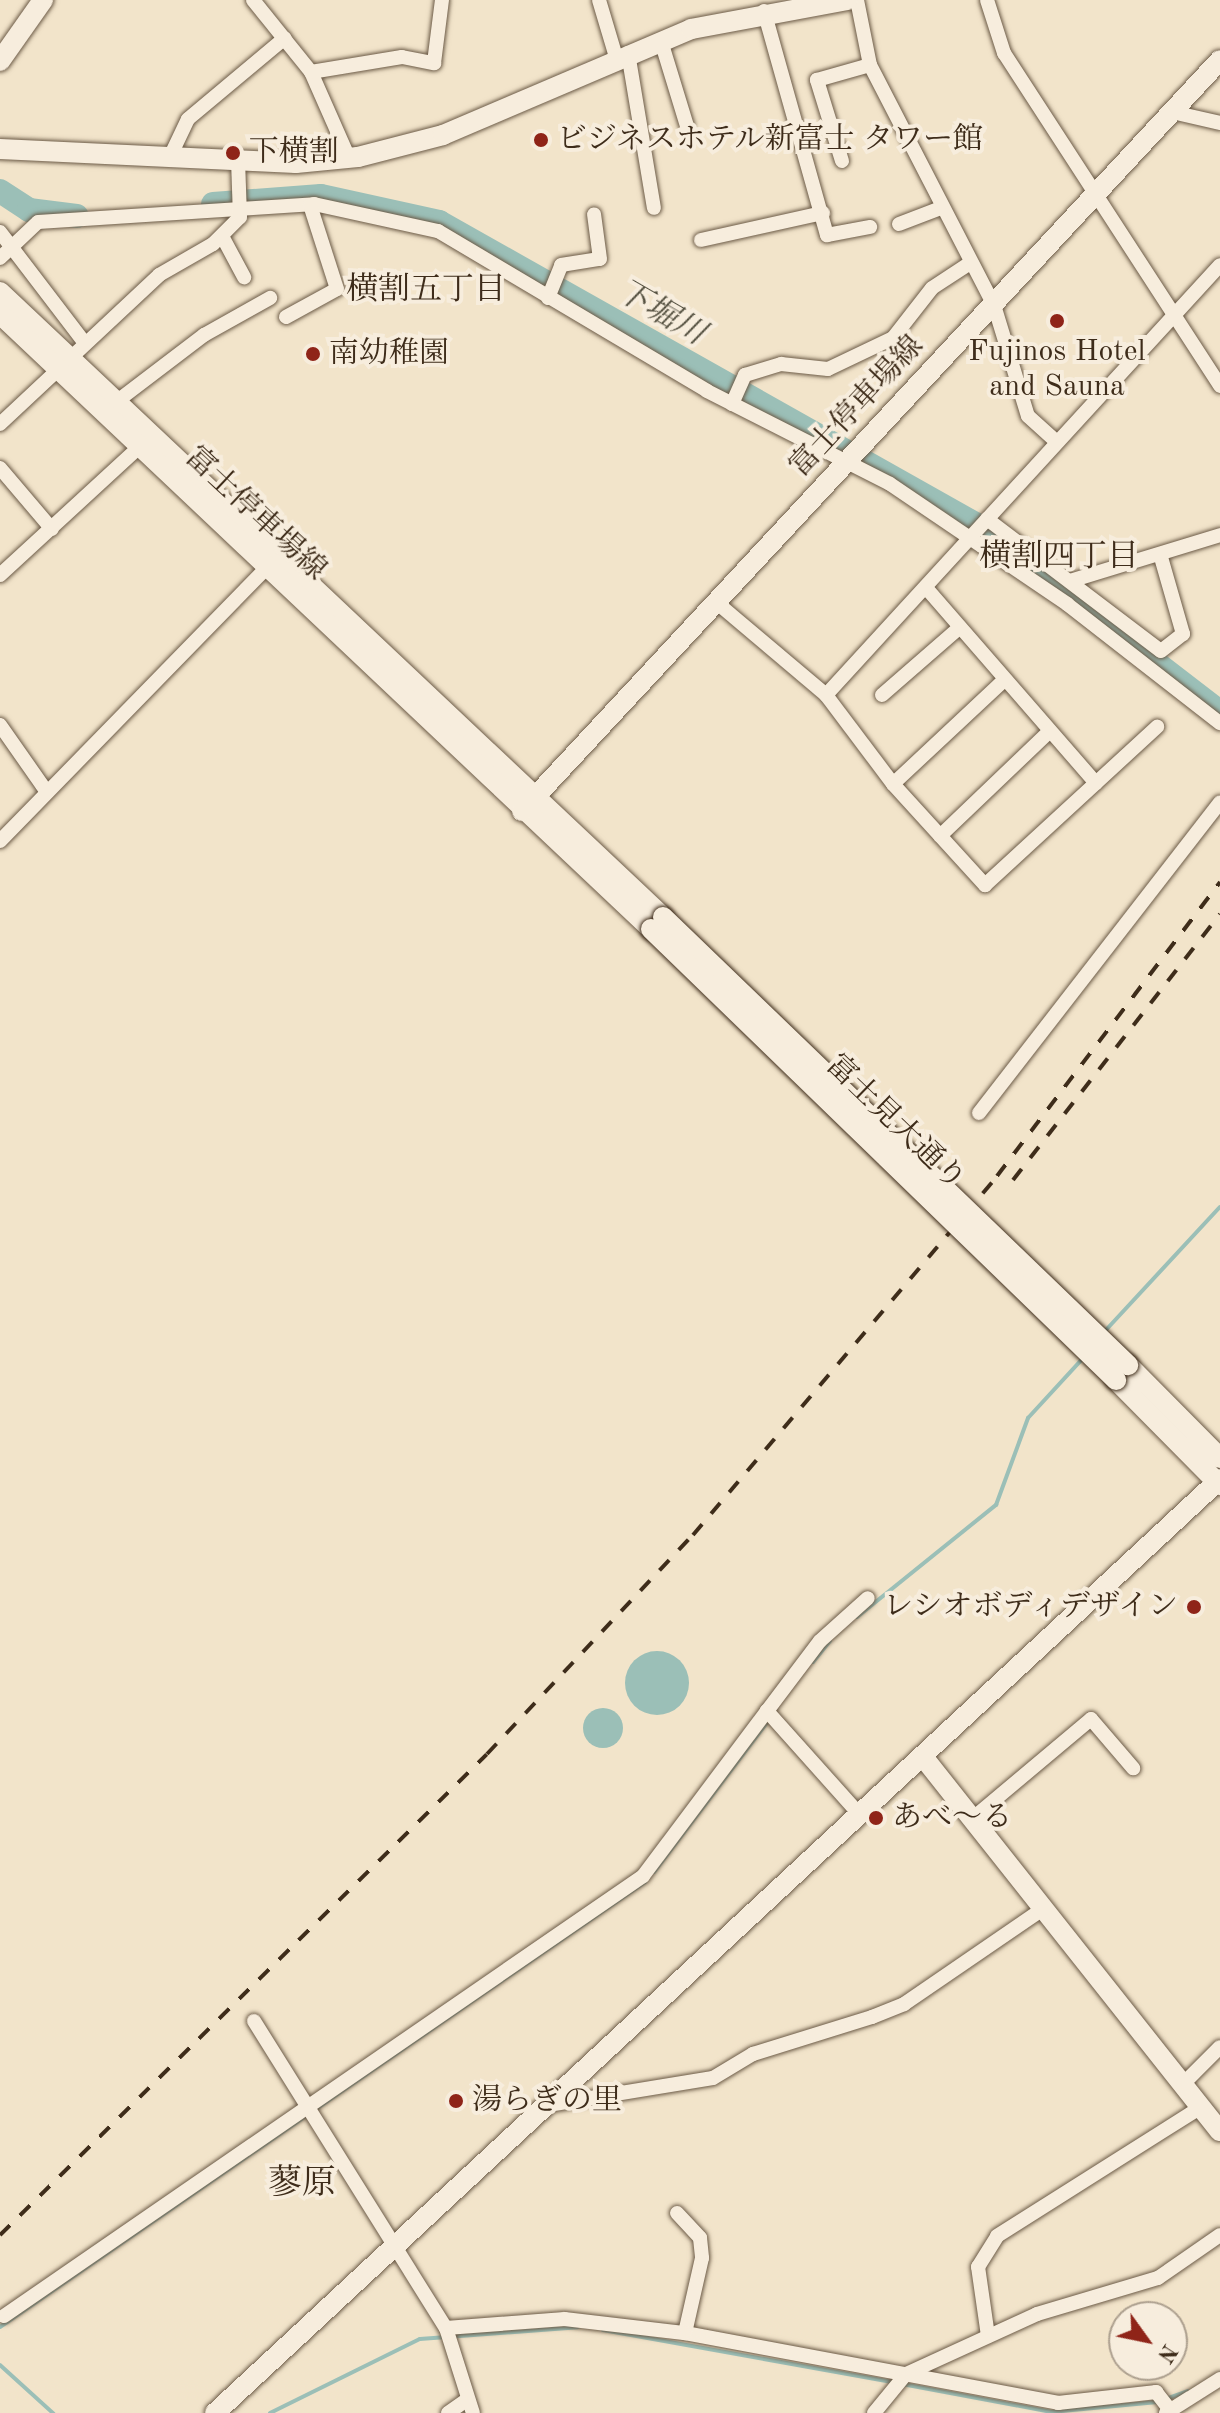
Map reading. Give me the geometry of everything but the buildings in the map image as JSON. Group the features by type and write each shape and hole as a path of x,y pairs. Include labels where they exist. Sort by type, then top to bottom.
{"street":[{"path":"0,61 43,0"},
{"path":"253,0 311,72 349,158"},
{"path":"311,72 402,57 434,63 442,0"},
{"path":"599,0 622,55 654,208"},
{"path":"0,149 238,161 349,158 443,135 622,55 661,41 764,11 847,0"},
{"path":"857,0 870,65 917,148 938,209 994,305 1028,416 1056,441"},
{"path":"987,0 1004,53 1220,386"},
{"path":"764,11 827,235 870,227"},
{"path":"169,159 188,119 285,38"},
{"path":"661,41 687,126"},
{"name":"富士停車場線","path":"0,292 64,365 273,562 522,811 1220,60"},
{"path":"842,161 817,80 870,65"},
{"path":"1172,112 1220,123"},
{"path":"0,424 159,275 222,236 240,203 238,161"},
{"path":"0,258 38,222 240,203 310,205 438,231 548,298 732,403 847,462 973,537 1220,723"},
{"path":"286,317 337,289 310,205"},
{"path":"899,224 938,209"},
{"path":"701,240 823,213"},
{"path":"548,298 559,282 561,265 600,259 594,214"},
{"path":"0,232 84,342"},
{"path":"222,236 244,277"},
{"path":"732,403 745,375 781,364 828,369 893,338 932,288 970,263"},
{"path":"826,695 928,590 1056,441 1176,317 1220,265"},
{"path":"116,402 204,335 270,298"},
{"name":"富士停車場線","path":"0,314 116,402 146,441"},
{"path":"0,575 146,441"},
{"path":"0,468 52,529"},
{"path":"987,519 1161,651 1183,634 1160,554"},
{"path":"1070,581 1220,535"},
{"path":"0,841 273,562"},
{"name":"富士停車場線","path":"273,562 537,795"},
{"path":"928,590 1003,681 1096,783"},
{"path":"716,602 826,695 893,784 985,885 1157,727"},
{"path":"882,695 959,628"},
{"path":"893,784 1003,681"},
{"path":"0,725 47,792"},
{"path":"940,836 1049,732"},
{"name":"富士見大通り","path":"537,795 657,923 1122,1373 1220,1458"},
{"path":"979,1113 1220,802"},
{"name":"富士見大通り","path":"522,811 657,923"},
{"name":"富士見大通り","path":"1122,1373 1219,1482"},
{"path":"215,2413 1219,1482"},
{"path":"4,2316 643,1876 820,1641 868,1598"},
{"path":"767,1711 860,1815"},
{"path":"973,1818 1091,1719 1133,1768"},
{"path":"924,1758 1220,2131"},
{"path":"548,2105 713,2078 753,2054 893,2008 1043,1909"},
{"path":"254,2021 448,2333 471,2406 448,2413"},
{"path":"1183,2084 1220,2047"},
{"path":"988,2336 978,2267 997,2236 1201,2107"},
{"path":"677,2213 700,2238 702,2258 685,2333"},
{"path":"874,2413 906,2374 1037,2314 1158,2278 1220,2235"},
{"path":"448,2333 565,2319 685,2333 1058,2403 1156,2392 1168,2412 1220,2379"}],"water":[{"path":"657,1651 675,1657 683,1665 689,1683 683,1701 675,1709 657,1715 639,1709 631,1701 625,1683 631,1665 639,1657"},
{"path":"603,1708 617,1714 623,1728 617,1742 603,1748 589,1742 583,1728 589,1714"}],"waterway":[{"name":"下堀川","path":"0,191 29,210 77,216"},
{"name":"下堀川","path":"213,204 321,196 439,222 977,525 1220,712"},
{"path":"1105,1331 1220,1207"},
{"path":"857,1617 996,1505 1028,1418 1084,1357"},
{"path":"813,1662 830,1641"},
{"path":"654,1872 769,1720"},
{"path":"0,2327 645,1882"},
{"path":"270,2413 420,2339 578,2327"},
{"path":"603,2330 893,2382"},
{"path":"0,2365 53,2413"},
{"path":"902,2384 1051,2412 1158,2402"},
{"path":"1166,2399 1188,2391"}],"railway":[{"path":"0,2235 487,1754 693,1535 997,1176 1220,882"},
{"path":"1013,1180 1220,914"}],"place":[{"name":"ビジネスホテル新富士 タワー館","path":"541,140"},
{"name":"下横割","path":"233,153"},
{"name":"Fujinos Hotel and Sauna","path":"1057,321"},
{"name":"南幼稚園","path":"313,354"},
{"name":"レシオボディデザイン","path":"1194,1607"},
{"name":"あべ〜る","path":"876,1818"},
{"name":"湯らぎの里","path":"456,2101"}],"district":[{"name":"横割五丁目","path":"426,291"},
{"name":"横割四丁目","path":"1059,558"},
{"name":"蓼原","path":"302,2185"}]}
